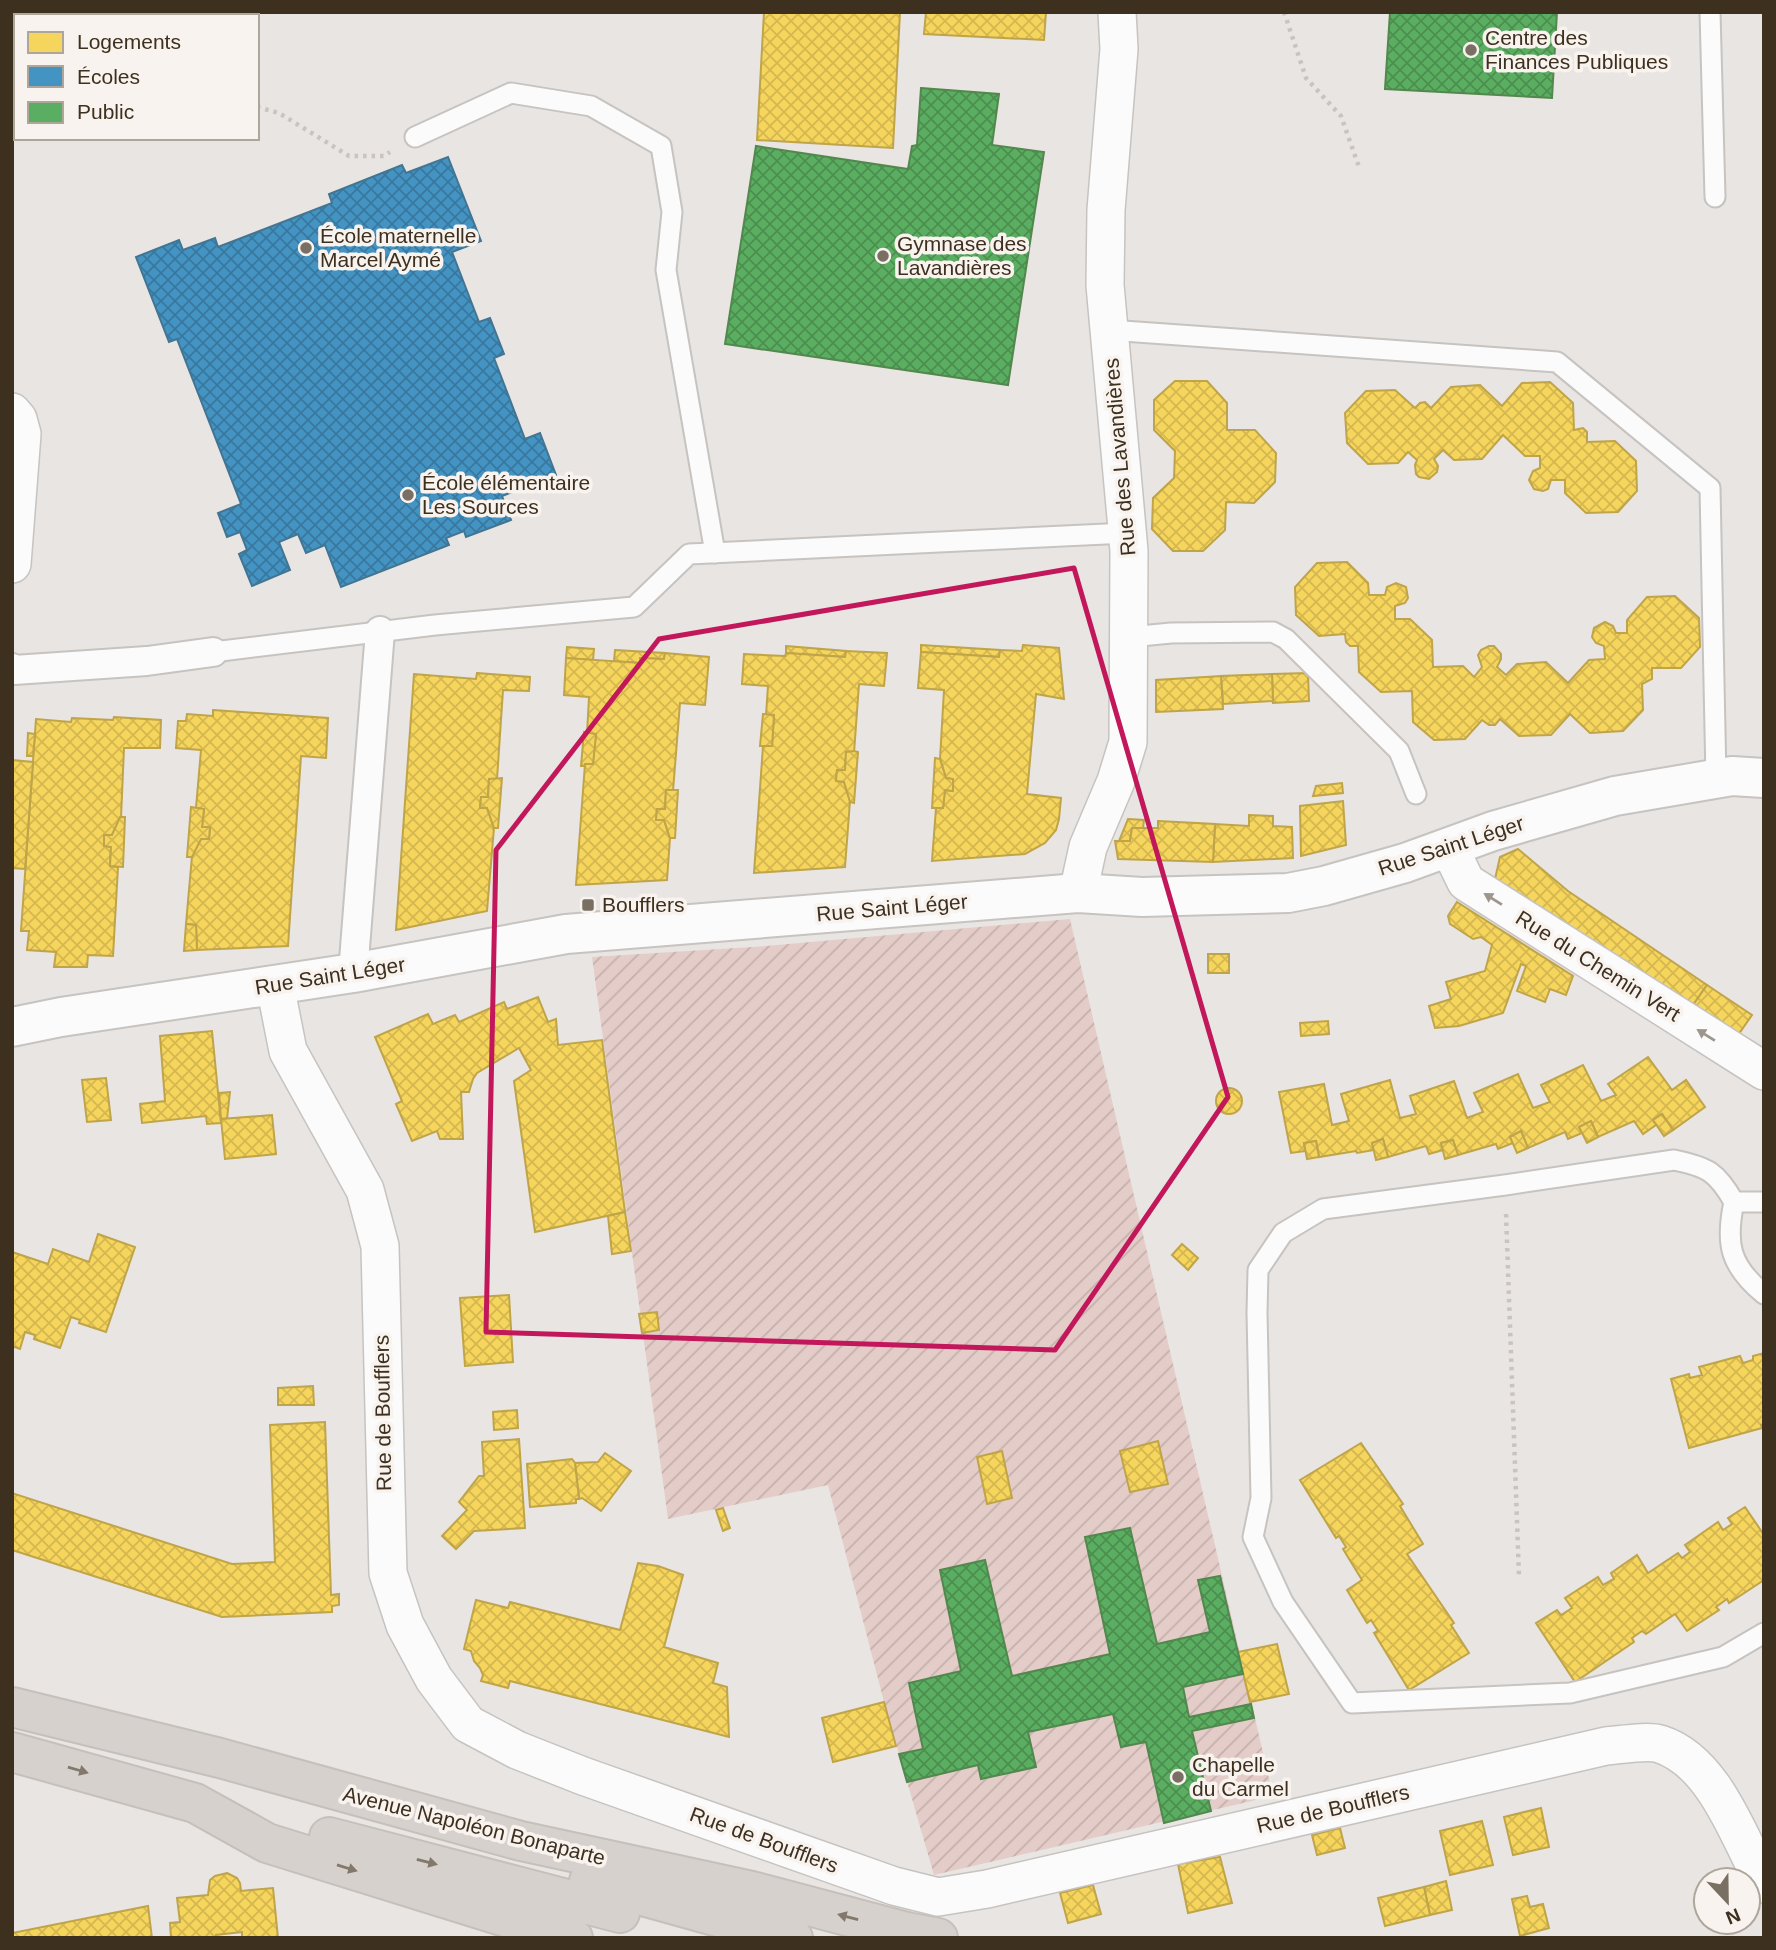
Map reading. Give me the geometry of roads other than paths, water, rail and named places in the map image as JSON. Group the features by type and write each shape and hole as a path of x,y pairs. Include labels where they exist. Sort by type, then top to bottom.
{"main road":[{"name":"Avenue Napoléon Bonaparte","path":"12,1707 220,1758 521,1841 752,1891 938,1938"},
{"path":"12,1713 132,1753 793,1938"},
{"path":"12,1752 195,1803 492,1878 712,1938"},
{"path":"195,1803 267,1843 573,1938"}],"street":[{"name":"Rue des Lavandières","path":"1078,893 1088,847 1116,781 1128,742 1130,637 1127,533 1105,285 1105,210 1119,49 1117,12"},
{"path":"12,564 22,434 15,415"},
{"path":"354,973 380,631"},
{"path":"12,668 134,662 213,652"},
{"name":"Rue Saint Léger","path":"12,1027 61,1017 354,973 566,934 1078,893 1142,897 1289,893 1324,886 1493,831 1615,796 1732,776 1764,778"},
{"name":"Rue du Chemin Vert","path":"1449,847 1466,882 1764,1071"},
{"name":"Rue de Boufflers","path":"275,985 288,1051 365,1190 380,1246 388,1573 405,1625 434,1679 468,1724 517,1750 583,1776 894,1886 938,1897 987,1889 1606,1746 1658,1742 1688,1757 1715,1788 1764,1884"}],"lane":[{"path":"1710,12 1715,197"},
{"path":"415,137 511,93 591,106 661,146 672,212 666,270 715,553"},
{"path":"1109,330 1558,362 1710,488 1716,779"},
{"path":"213,652 380,631 634,607 689,554 1127,533"},
{"path":"1130,637 1171,633 1273,632 1286,639 1399,751 1416,794"},
{"path":"1764,1294 1746,1279 1730,1250 1729,1227 1734,1202 1721,1180 1700,1165 1674,1160 1323,1209 1283,1233 1258,1270 1256,1313 1261,1498 1253,1537 1283,1602 1352,1703 1570,1693 1723,1657 1764,1633"},
{"path":"1734,1202 1764,1202"}],"place":[{"name":"Centre des Finances Publiques","path":"1471,50"},
{"name":"École maternelle Marcel Aymé","path":"306,248"},
{"name":"Gymnase des Lavandières","path":"883,256"},
{"name":"École élémentaire Les Sources","path":"408,495"},
{"name":"Boufflers","path":"588,905"},
{"name":"Chapelle du Carmel","path":"1178,1777"}]}
